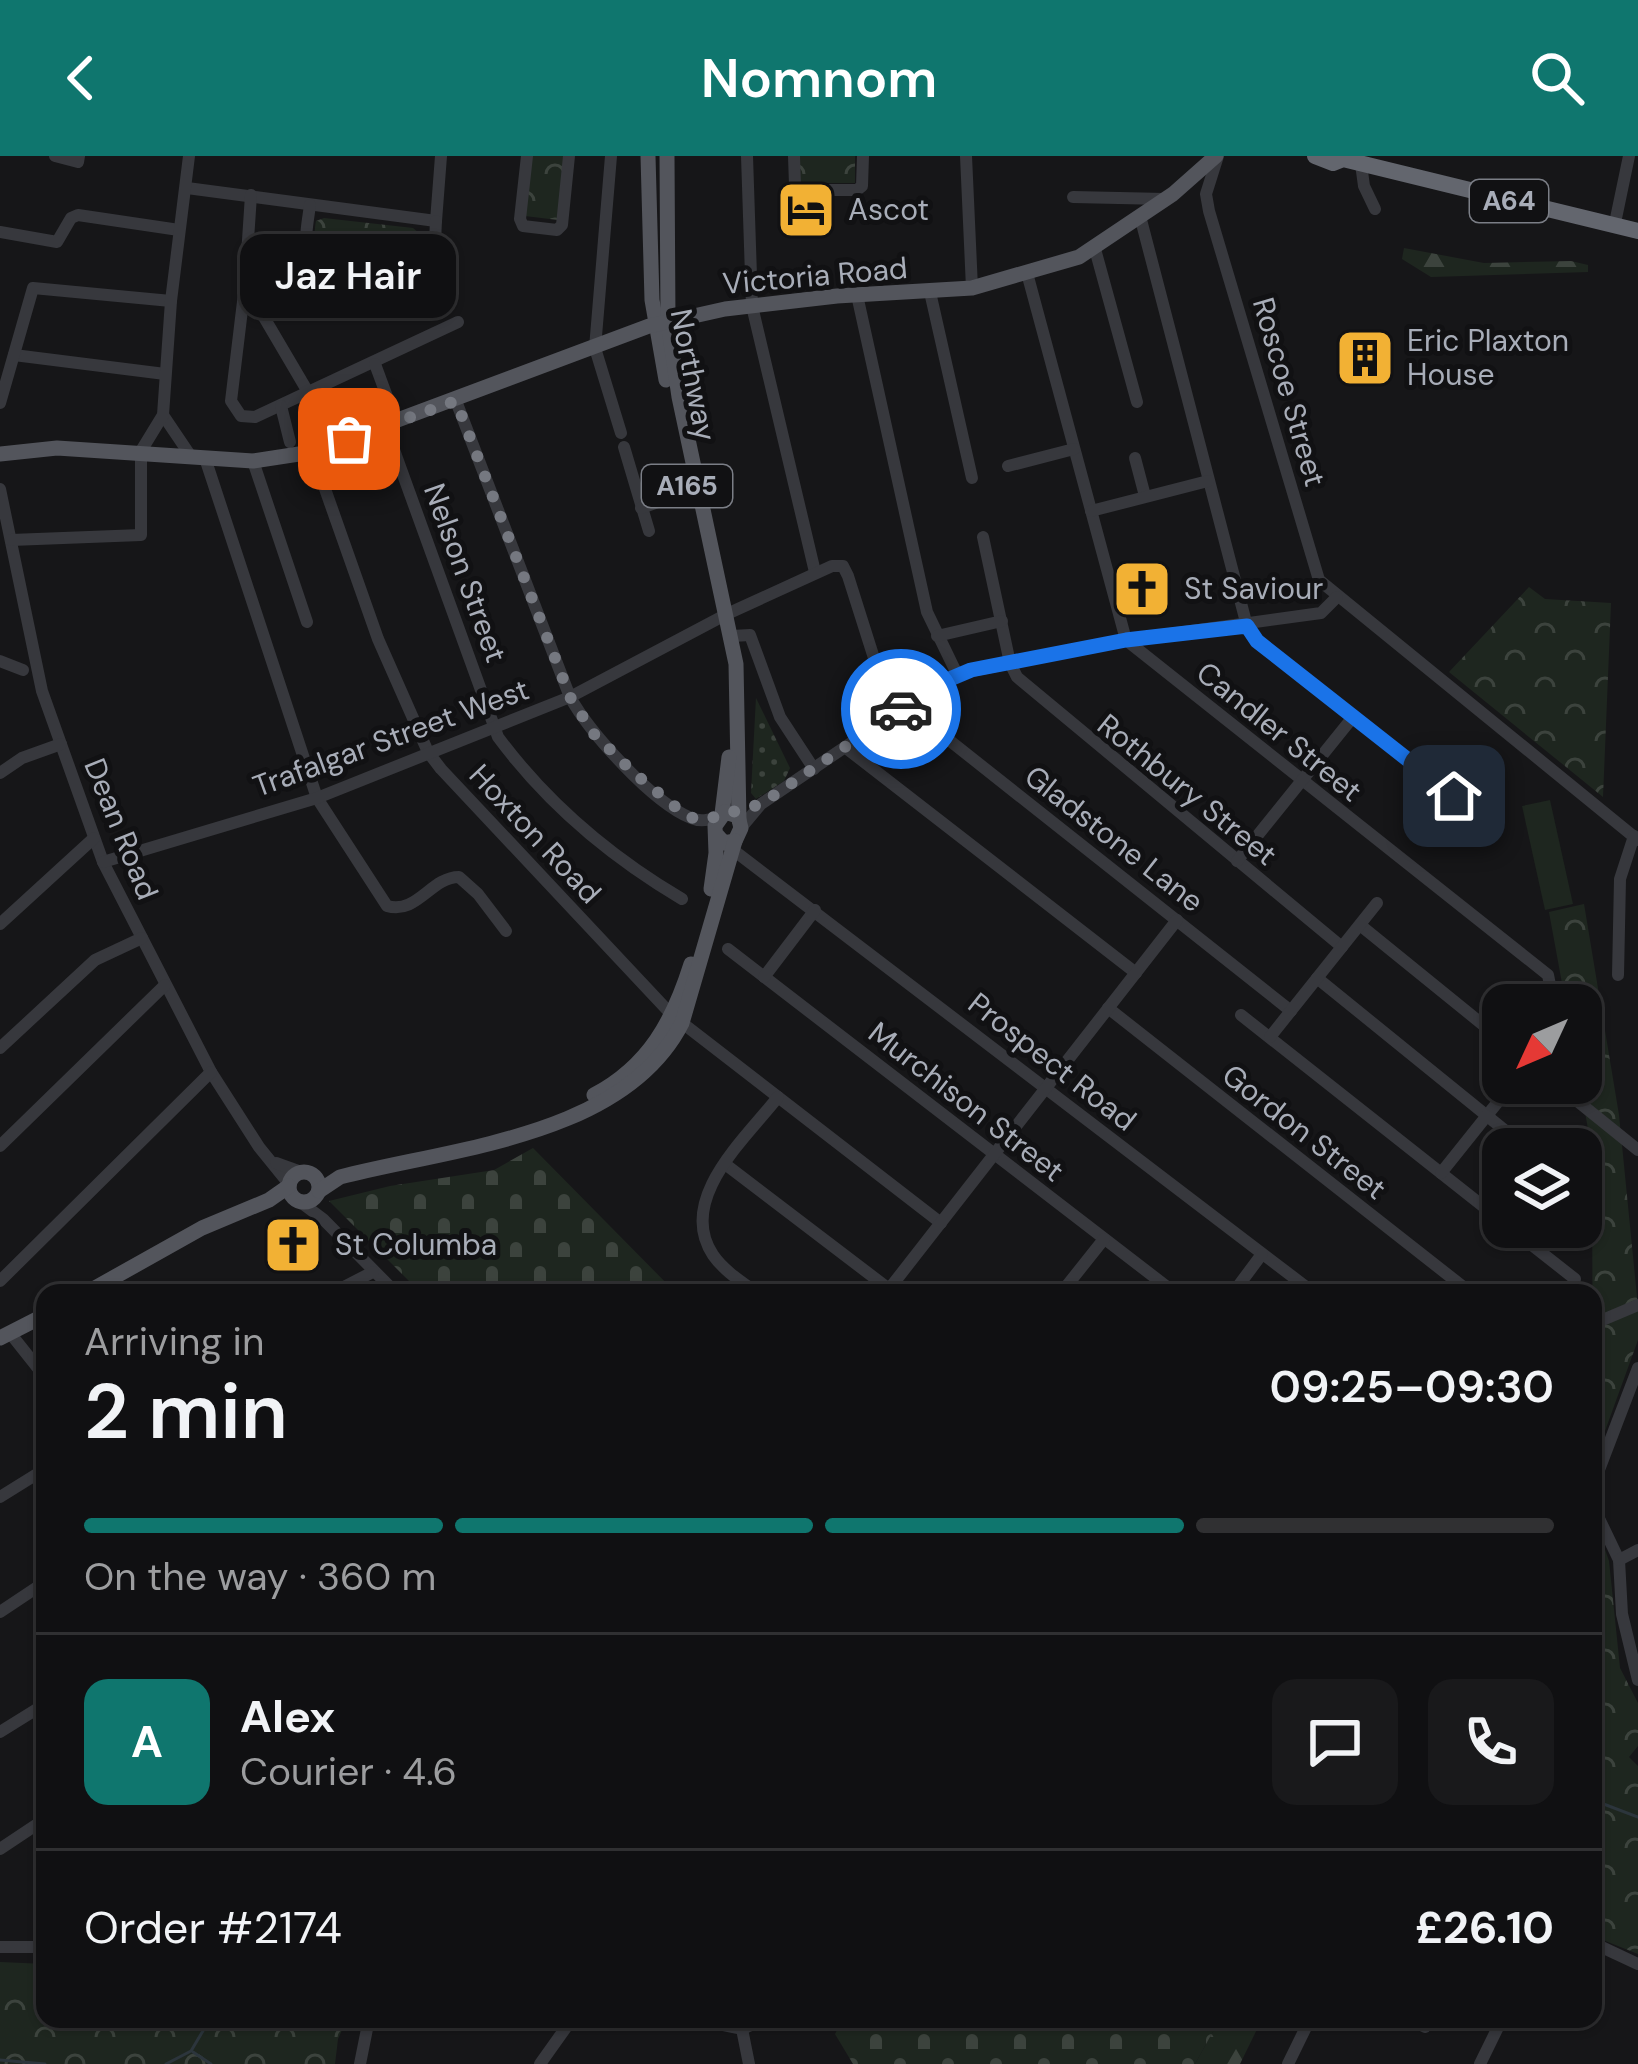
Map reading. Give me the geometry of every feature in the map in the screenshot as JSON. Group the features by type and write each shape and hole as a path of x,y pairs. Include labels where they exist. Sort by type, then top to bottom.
{"highway":[{"name":"A64","path":"1315,156 1333,163 1361,161 1492,198 1638,231"}],"main road":[{"name":"Northway","path":"648,156 661,324 723,616 731,825"},
{"name":"Northway","path":"661,324 667,156"},
{"name":"Victoria Road","path":"0,454 57,448 253,461 312,452 661,324 752,306 972,288 1027,273 1095,249 1217,156"},
{"name":"Northway","path":"723,616 732,635 739,686 731,825"},
{"name":"A165","path":"102,1284 202,1228 297,1186 422,1156 561,1111 605,1089 648,1053 677,1019 724,878 731,825"},
{"name":"A165","path":"677,1019 731,825"},
{"name":"A165","path":"318,1192 340,1177"},
{"path":"297,1186 319,1182 318,1192"},
{"path":"5,1335 36,1320"}],"street":[{"path":"55,156 78,161 79,156"},
{"path":"11,540 141,535 141,451 163,415 189,156"},
{"path":"310,205 306,236 311,264 328,287 358,302 388,301 414,286 431,262 441,156"},
{"path":"527,156 520,219 523,226 557,230 562,225 569,156"},
{"path":"747,156 752,306 815,572 843,566 892,715"},
{"path":"794,156 799,190 857,190 862,186 862,156"},
{"path":"966,156 972,288"},
{"name":"Roscoe Street","path":"1217,156 1206,194 1209,211 1304,538 1319,580 1337,597"},
{"path":"1615,223 1629,156"},
{"path":"610,160 595,348 649,531"},
{"path":"1361,161 1364,187 1375,209"},
{"path":"187,188 436,221"},
{"path":"1180,188 1194,190 1209,211"},
{"path":"250,195 232,406 241,416 249,418 281,406 458,322"},
{"path":"1073,197 1165,199"},
{"path":"0,232 57,242 71,218 78,215 179,230"},
{"path":"1140,215 1247,626 1257,641 1487,823"},
{"path":"1095,249 1137,402"},
{"path":"1027,273 1126,640"},
{"path":"245,285 308,392"},
{"path":"0,403 34,288 171,301"},
{"path":"930,292 972,478"},
{"path":"857,295 927,612 958,674"},
{"path":"14,355 165,374"},
{"name":"Nelson Street","path":"375,364 390,423 495,727 510,753 556,804 591,836 682,899"},
{"name":"Prospect Road","path":"456,401 570,697 594,734 693,819 731,825 761,868 1302,1284"},
{"path":"281,406 290,442"},
{"path":"163,415 198,457 317,799 387,906 405,907 447,877 459,877 506,931"},
{"path":"1008,466 1074,448"},
{"name":"Hoxton Road","path":"312,452 367,609 428,752 677,1019 941,1223"},
{"path":"1135,458 1145,496"},
{"path":"253,461 307,622"},
{"path":"1091,511 1208,481"},
{"name":"Dean Road","path":"0,489 42,692 104,862 212,1072 270,1160 386,1284"},
{"path":"641,508 693,489"},
{"path":"983,537 1010,663"},
{"name":"Trafalgar Street West","path":"104,862 317,799 570,697 815,572"},
{"path":"731,825 958,674 1126,640 1321,613 1337,597 1636,838 1620,879 1618,975"},
{"path":"937,636 1002,621"},
{"path":"732,635 750,635 780,717 814,769"},
{"name":"Candler Street","path":"1126,640 1547,975 1549,984"},
{"path":"0,661 23,670"},
{"name":"Rothbury Street","path":"1010,663 1035,697 1342,947"},
{"name":"Gladstone Lane","path":"906,706 1291,1011"},
{"path":"1237,861 1353,717"},
{"path":"0,773 22,758 61,744"},
{"path":"846,748 1136,973"},
{"path":"0,924 94,838"},
{"path":"724,878 761,868"},
{"path":"657,883 666,870"},
{"path":"1270,1037 1377,903"},
{"path":"764,977 815,910"},
{"path":"893,1284 1177,920"},
{"path":"1360,925 1482,1024"},
{"path":"0,1048 94,960 142,938"},
{"name":"Murchison Street","path":"728,949 1162,1284"},
{"path":"1317,979 1502,1128"},
{"path":"0,1146 165,986"},
{"name":"Gordon Street","path":"1108,1008 1460,1284"},
{"path":"1241,1015 1482,1205"},
{"path":"0,1281 212,1072"},
{"path":"745,1284 722,1266 705,1238 705,1199 725,1164 778,1097"},
{"path":"1441,1173 1495,1104"},
{"path":"1581,1104 1638,1150"},
{"path":"725,1164 879,1284"},
{"path":"318,1192 323,1220"},
{"path":"1067,1284 1104,1239"},
{"path":"1536,1248 1575,1279"},
{"path":"1240,1284 1262,1254"},
{"path":"350,1284 373,1272"},
{"path":"1602,1320 1634,1307"},
{"path":"5,1335 36,1368"},
{"path":"1602,1464 1638,1368"},
{"path":"0,1497 36,1475"},
{"path":"1602,1525 1619,1560 1622,1614 1638,1680"},
{"path":"1619,1560 1638,1550"},
{"path":"0,1612 36,1588"},
{"path":"0,1732 36,1710"},
{"path":"0,1849 36,1825"},
{"path":"0,1947 36,1947"},
{"path":"1602,1947 1638,1964"},
{"path":"360,2064 367,2028"},
{"path":"540,2064 566,2028"},
{"path":"737,2028 742,2029 749,2064"},
{"path":"1288,2064 1306,2028"},
{"path":"1480,2064 1498,2028"}],"green space":[{"path":"532,156 566,156 558,220 525,216"},
{"path":"800,156 855,156 855,183 800,183"},
{"path":"316,221 413,228 420,234 414,260 400,278 381,287 341,282 325,268 316,248"},
{"path":"1404,248 1484,263 1571,261 1588,265 1588,272 1431,277 1402,259"},
{"path":"1529,587 1545,599 1611,603 1603,797 1449,672"},
{"path":"756,698 790,768 784,781 756,799 751,793"},
{"path":"1550,800 1573,904 1545,910 1522,806"},
{"path":"1584,904 1597,984 1562,984 1549,912"},
{"path":"1602,1013 1619,1115 1638,1340 1602,1439 1602,1284 1592,1284 1592,1248 1602,1248 1602,1128 1588,1128 1584,1104 1602,1104"},
{"path":"533,1148 667,1284 412,1284 329,1201 494,1170"},
{"path":"1602,1541 1609,1561 1620,1668 1638,1703 1638,1746 1629,1757 1638,1766 1638,1954 1602,1940"},
{"path":"0,1962 36,1964 36,2028 343,2028 335,2064 0,2064"},
{"path":"838,2028 1215,2028 1195,2064 853,2064 835,2034"},
{"path":"1215,2028 1258,2028 1240,2064 1195,2064"}],"waterway":[{"path":"1602,1803 1638,1817"},
{"path":"166,2064 191,2051 205,2028"},
{"path":"193,2052 211,2064"},
{"path":"0,2060 45,2064"}],"way so far":[{"path":"349,439 456,401 582,719 634,773 688,817 711,820 761,804 901,709"}],"place":[{"name":"Ascot","path":"806,210"},
{"name":"Eric Plaxton House","path":"1365,358"},
{"name":"Jaz Hair","path":"349,439"},
{"name":"St Saviour","path":"1142,589"},
{"name":"St Columba","path":"293,1245"}],"route":[{"path":"901,709 938,684 971,670 1126,640 1247,626 1257,641 1454,796"}]}
